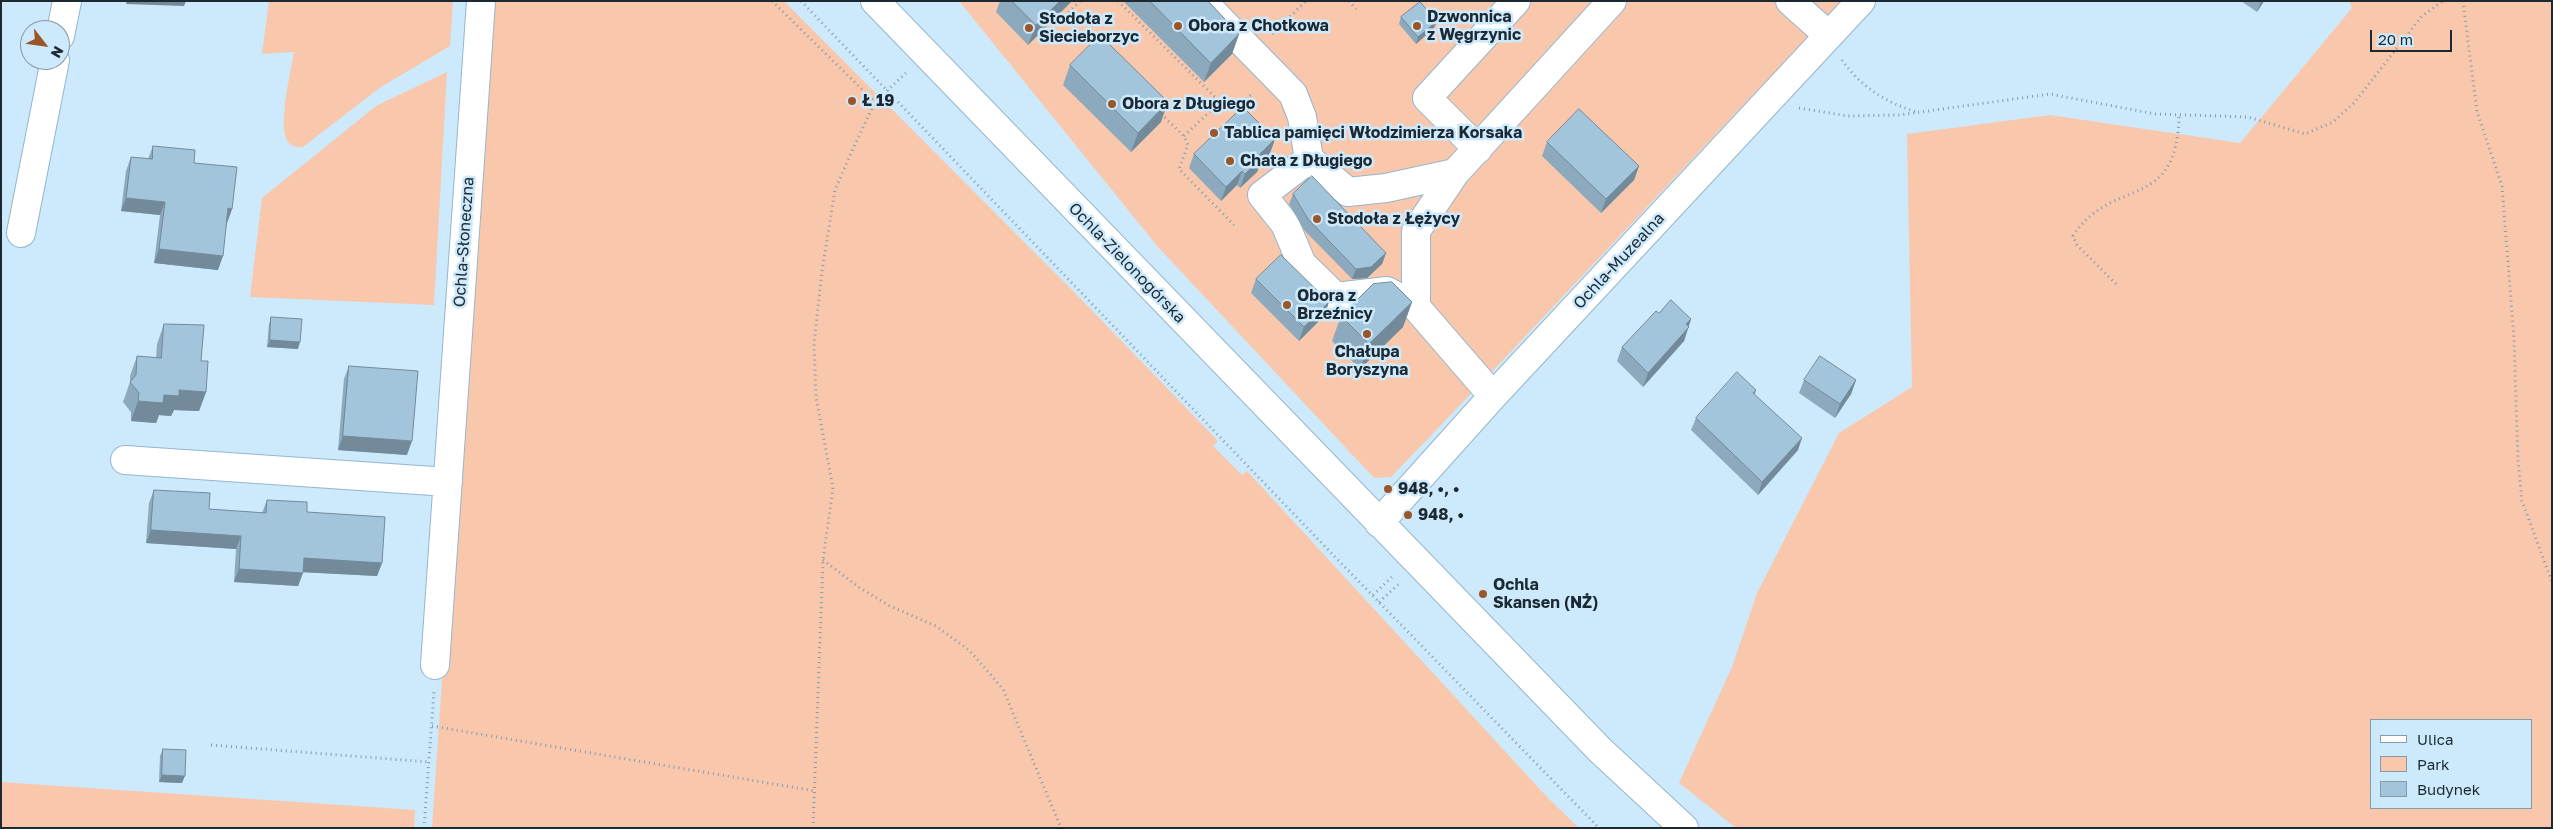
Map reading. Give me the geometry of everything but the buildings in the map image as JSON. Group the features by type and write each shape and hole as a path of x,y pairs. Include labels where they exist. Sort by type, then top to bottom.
{"street":[{"path":"63,20 67,1"},
{"name":"Ochla-Słoneczna","path":"436,665 481,1"},
{"name":"Ochla-Zielonogórska","path":"875,1 1600,750 1640,790 1684,828"},
{"path":"1202,1 1293,94 1302,117 1309,159 1348,192 1386,188 1455,173"},
{"path":"1478,149 1427,98 1516,1"},
{"path":"1416,307 1416,231 1455,173 1612,1"},
{"path":"1790,1 1828,35"},
{"name":"Ochla-Muzealna","path":"1380,523 1493,396 1861,1"},
{"path":"21,233 53,70"},
{"path":"1309,159 1262,195 1285,224 1302,264 1336,297 1387,291 1416,307 1493,396"},
{"path":"125,460 448,482"}],"path":[{"path":"772,1 876,102"},
{"path":"801,1 1599,828"},
{"path":"1080,1 1066,15 1069,23 1096,50"},
{"path":"1118,1 1220,102 1235,109 1242,116"},
{"path":"1252,52 1306,1"},
{"path":"1348,1 1356,9"},
{"path":"1791,107 1848,116 1899,115 2050,94 2155,114 2248,117 2305,134 2333,122 2354,103 2422,16 2443,1"},
{"path":"2463,1 2477,112 2502,186 2514,339 2518,461 2522,502 2552,582"},
{"path":"1828,35 1856,79 1899,107 1919,113"},
{"path":"1235,109 1274,74"},
{"path":"813,828 823,560 833,488 816,397 814,343 835,190 876,102 887,92"},
{"path":"1184,136 1220,102"},
{"path":"1157,110 1184,136 1188,145 1179,169 1234,225"},
{"path":"2116,284 2078,245 2073,236 2082,221 2113,201 2142,190 2162,176 2174,153 2178,138 2179,114"},
{"path":"823,560 860,588 890,606 936,626 969,650 1003,689 1042,788 1061,828"},
{"path":"1379,602 1407,576"},
{"path":"424,828 436,665"},
{"path":"432,726 815,791"},
{"path":"210,745 428,762"}],"green space":[{"path":"269,1 453,1 450,46 381,87 303,147 295,146 288,142 284,124 284,112 294,52 262,54"},
{"path":"488,1 784,1 1082,300 1218,441 1213,446 1242,475 1247,471 1549,799 1579,828 432,828"},
{"path":"959,1 1843,1 1391,477 1374,478 1158,247"},
{"path":"2349,1 2552,1 2552,828 1736,828 1679,783 1732,667 1757,593 1839,433 1912,387 1907,134 2050,115 2240,143 2352,8"},
{"path":"447,72 434,305 250,297 262,198 376,106"},
{"path":"1,782 415,810 414,828 1,828"}],"place":[{"name":"Obora z Chotkowa","path":"1178,26"},
{"name":"Dzwonnica z Węgrzynic","path":"1417,26"},
{"name":"Stodoła z Siecieborzyc","path":"1029,28"},
{"name":"Ł 19","path":"852,101"},
{"name":"Obora z Długiego","path":"1112,104"},
{"name":"Tablica pamięci Włodzimierza Korsaka","path":"1214,133"},
{"name":"Chata z Długiego","path":"1230,161"},
{"name":"Stodoła z Łężycy","path":"1317,219"},
{"name":"Obora z Brzeźnicy","path":"1287,305"},
{"name":"Chałupa Boryszyna","path":"1367,334"},
{"name":"948, •, •","path":"1388,489"},
{"name":"948, •","path":"1408,515"},
{"name":"Ochla Skansen (NŻ)","path":"1483,594"}]}
